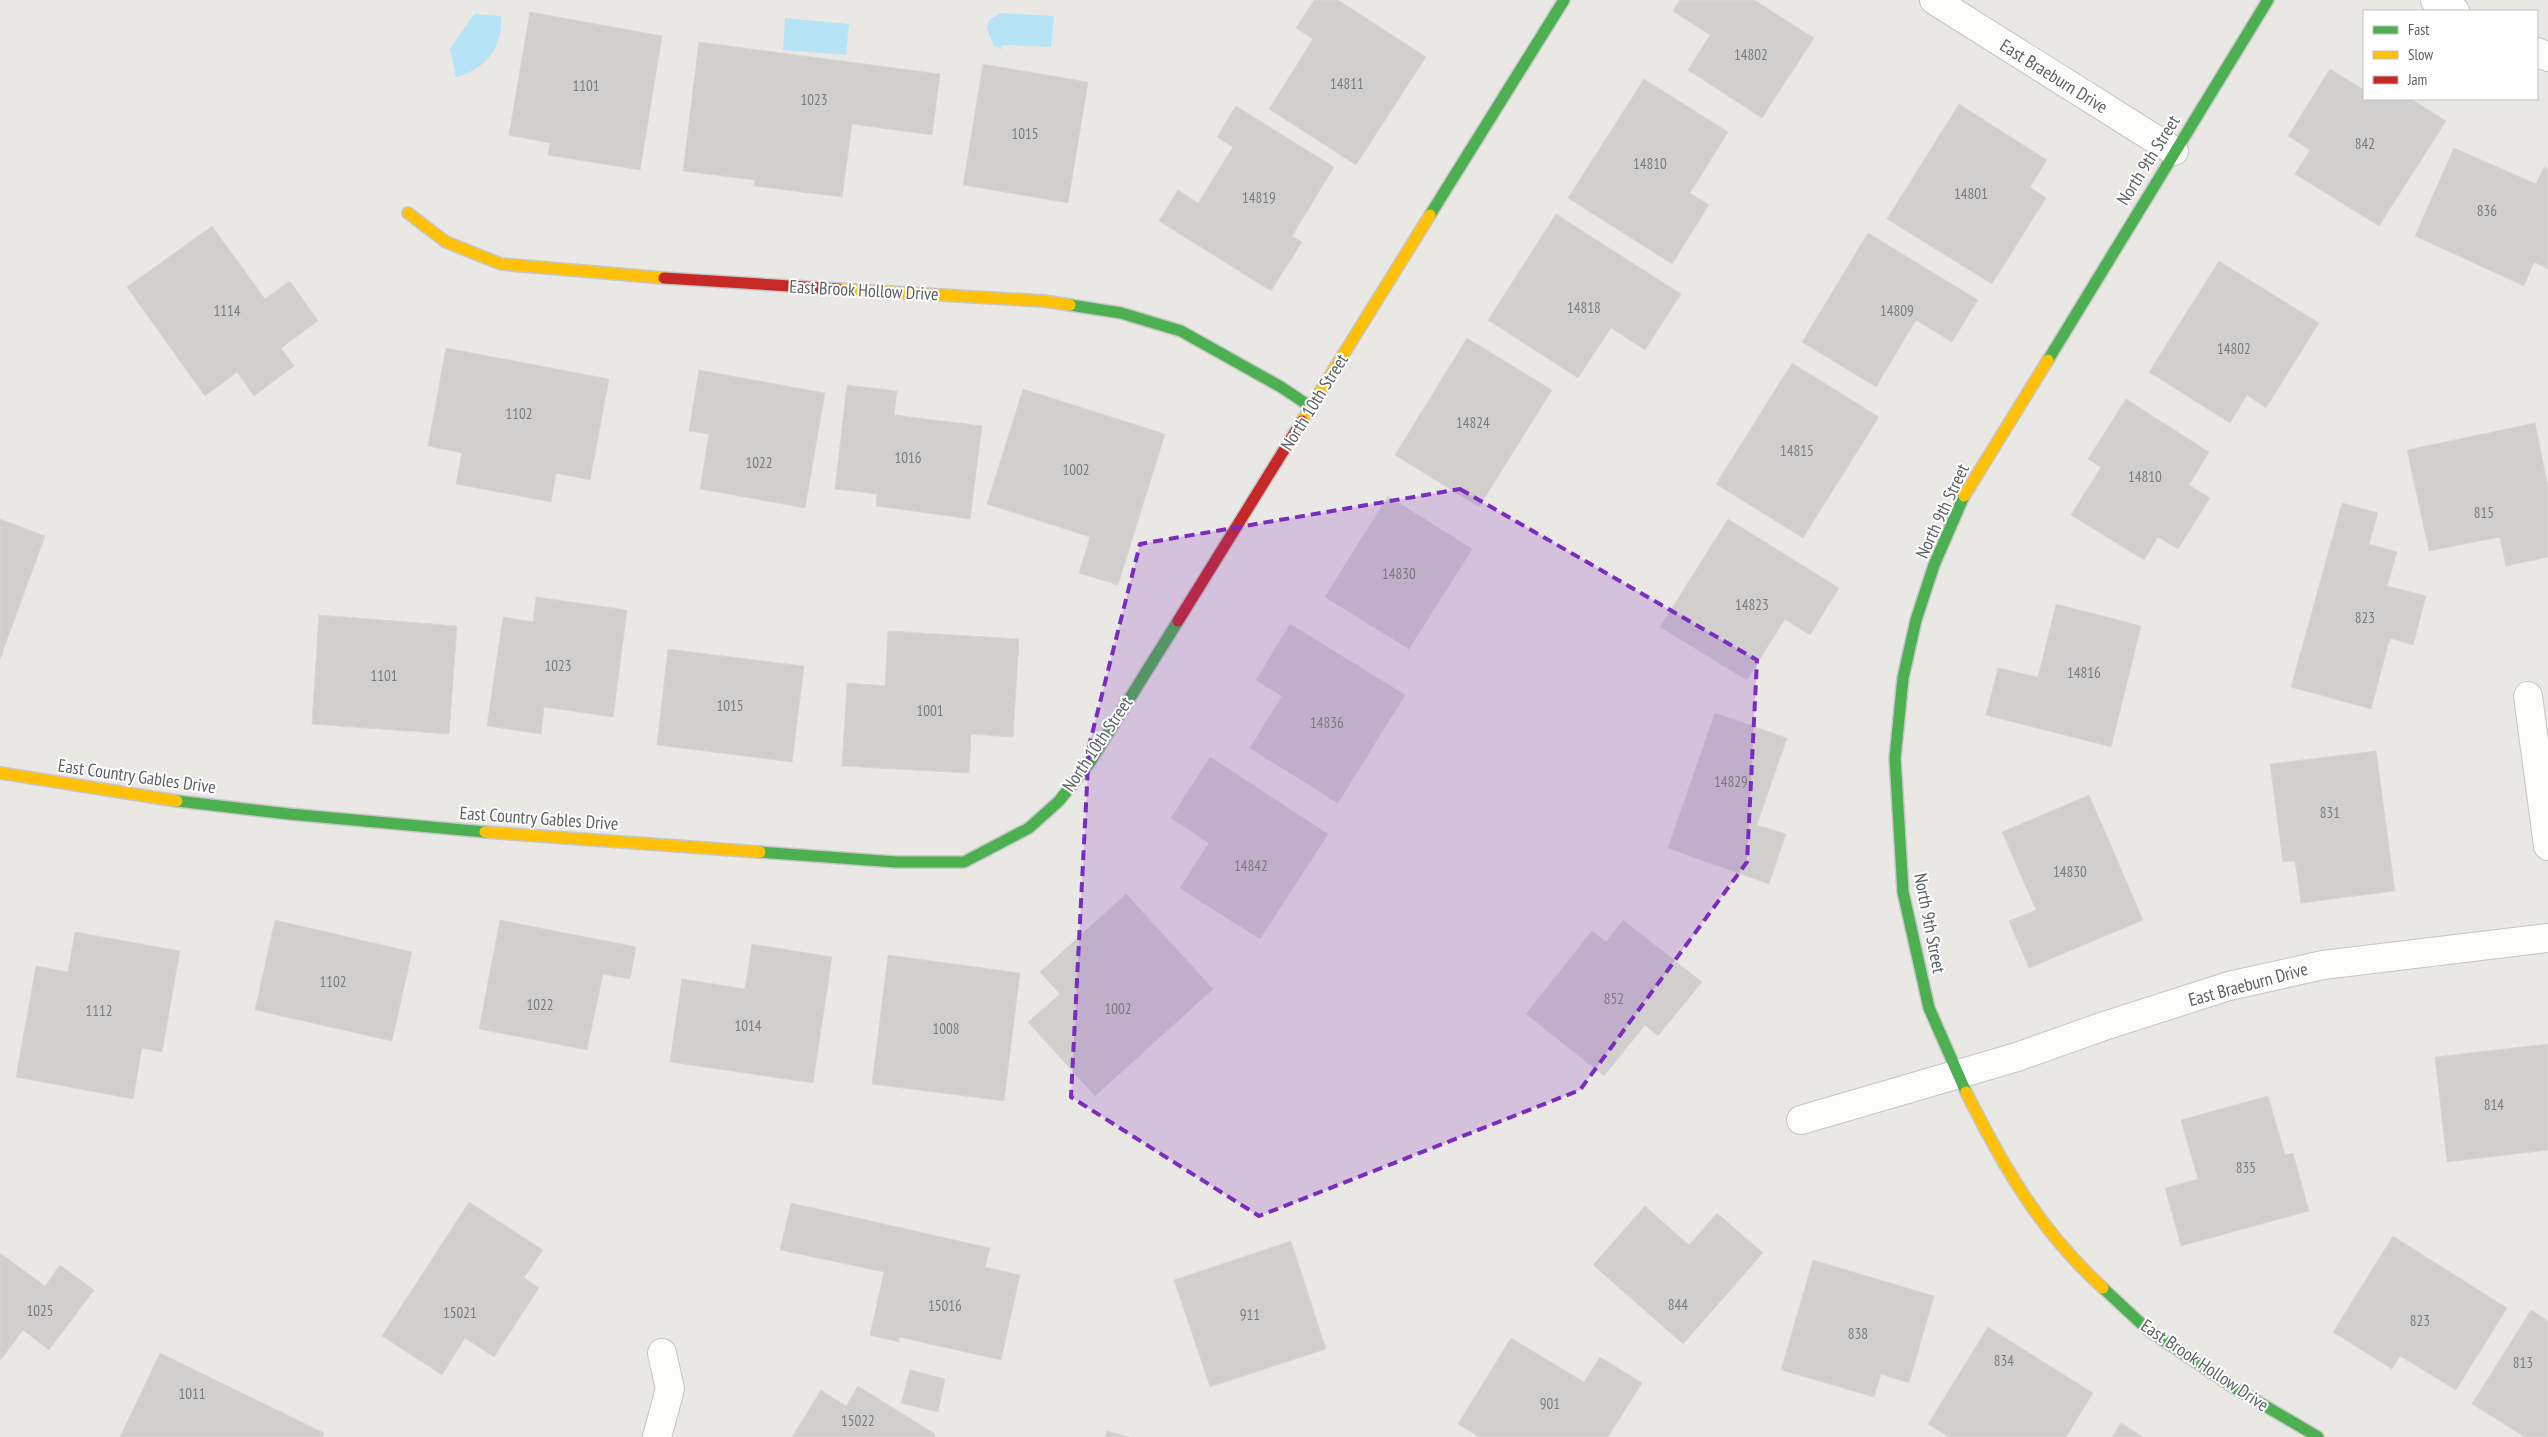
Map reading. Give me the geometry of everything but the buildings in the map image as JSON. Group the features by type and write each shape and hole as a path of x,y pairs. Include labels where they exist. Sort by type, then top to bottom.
{"street":[{"name":"North 10th Street","path":"1058,801 1090,762 1564,0"},
{"name":"East Braeburn Drive","path":"1934,0 2174,151"},
{"name":"North 9th Street","path":"1957,1074 1929,1008 1903,892 1895,758 1903,678 1916,620 1934,565 1961,502 2268,0"},
{"path":"2435,0 2453,10"},
{"name":"East Brook Hollow Drive","path":"408,213 446,242 501,264 611,275 1044,301 1121,313 1181,330 1281,387 1311,408"},
{"path":"2528,696 2548,846"},
{"name":"East Country Gables Drive","path":"0,774 146,797 289,814 541,837 896,862 964,862 1028,828 1058,801"},
{"name":"East Braeburn Drive","path":"1957,1074 2229,986 2314,967 2548,938"},
{"name":"East Brook Hollow Drive","path":"1957,1074 1995,1150 2034,1213 2088,1275 2148,1330 2233,1387 2318,1437"},
{"path":"1801,1120 1957,1074"},
{"path":"657,1437 670,1389 662,1353"}],"highlighted area":[{"path":"1460,489 1757,660 1747,862 1580,1090 1259,1216 1071,1097 1089,746 1140,544"}],"water":[{"path":"1001,13 1054,16 1051,47 1003,45 1002,49 994,46 987,29 989,20"},
{"path":"474,14 501,16 499,38 496,47 484,63 476,69 456,77 450,49"},
{"path":"785,18 849,24 846,55 783,50"}],"traffic: fast":[{"path":"1430,215 1564,0"},
{"path":"2048,360 2268,0"},
{"path":"1070,305 1121,313 1181,331 1281,387 1311,407"},
{"path":"1964,496 1934,565 1916,620 1903,678 1895,758 1903,892 1929,1008 1966,1092"},
{"path":"760,852 896,862 964,862 1029,828 1059,801 1090,762 1178,621"},
{"path":"177,801 289,814 485,832"},
{"path":"2103,1288 2148,1330 2233,1387 2318,1437"}],"traffic: slow":[{"path":"408,213 446,242 501,264 664,278"},
{"path":"1302,421 1430,215"},
{"path":"838,289 1044,301 1070,305"},
{"path":"1964,496 2048,360"},
{"path":"0,773 177,801"},
{"path":"485,832 760,852"},
{"path":"1966,1092 1994,1146 2025,1196 2060,1244 2103,1288"}],"traffic: jam":[{"path":"664,278 838,289"},
{"path":"1178,621 1302,421"}]}
